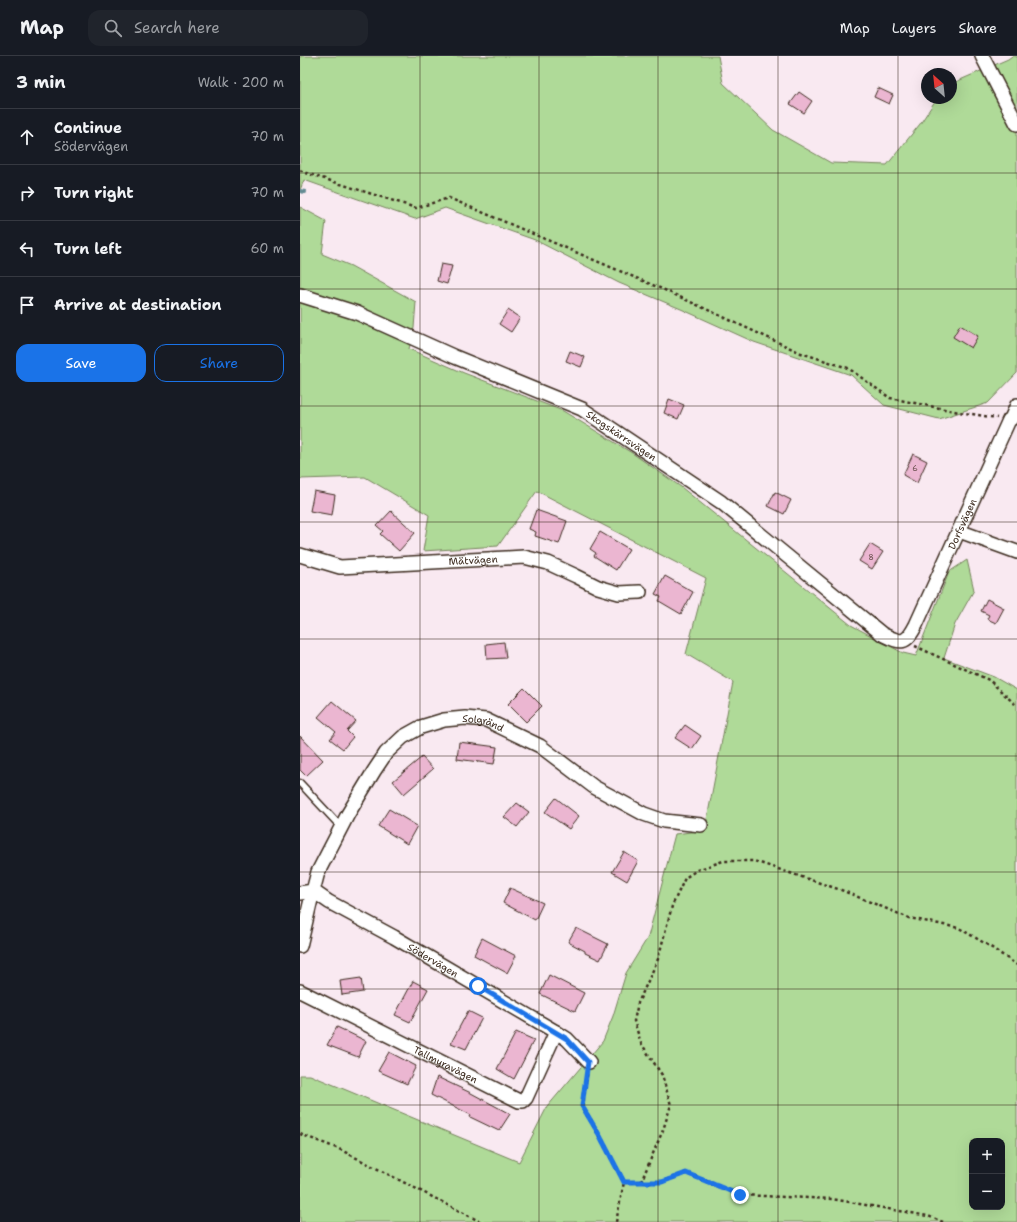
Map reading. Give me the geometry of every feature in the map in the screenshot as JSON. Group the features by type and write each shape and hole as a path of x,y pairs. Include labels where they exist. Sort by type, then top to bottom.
{"street":[{"path":"982,56 1017,124"},
{"name":"Skogskärrsvägen","path":"300,295 357,313 455,357 582,409 720,502 882,634 896,642 904,641"},
{"name":"Dorfsvägen","path":"904,641 910,636 916,625 1017,405"},
{"path":"959,531 1017,552"},
{"name":"Mätvägen","path":"300,555 340,567 524,557 548,563 598,587 619,593 640,592"},
{"name":"Solgränd","path":"306,892 341,828 386,753 403,737 421,726 444,720 466,718 486,720 540,746 594,787 644,814 664,821 701,825"},
{"path":"300,946 306,892"},
{"name":"Södervägen","path":"306,892 329,902 394,937 556,1032 567,1039 588,1062"},
{"name":"Tallmyravägen","path":"300,991 519,1101 523,1101 526,1098 556,1032"}],"lane":[{"path":"300,783 341,828"}],"path":[{"path":"300,170 416,208 449,198 669,292 801,353 848,368 890,398 959,412 1009,420"},
{"path":"904,641 988,680 1017,706"},
{"path":"641,1182 671,1105 662,1075 641,1043 634,1021 638,1003 658,959 672,906 685,878 697,870 723,861 754,861 841,890 909,918 959,928 1017,965"},
{"path":"588,1062 582,1106 600,1136 624,1182 616,1222"},
{"path":"300,1134 339,1149 481,1222"},
{"path":"624,1182 662,1182 686,1173 740,1195 832,1199 928,1216 943,1222"}],"green space":[{"path":"300,56 718,56 723,83 773,130 831,163 887,165 920,124 933,104 957,104 957,81 1012,56 1017,56 1017,373 988,403 939,419 884,405 851,375 754,342 619,283 535,240 445,208 415,219 304,180 300,190"},
{"path":"300,207 326,221 322,254 351,266 416,302 414,328 409,349 464,373 563,411 632,453 681,487 851,625 903,653 916,656 949,572 967,560 974,590 955,624 944,658 994,677 1017,690 1017,1222 300,1222 300,1075 310,1075 519,1162 547,1107 603,1041 613,1016 626,973 648,937 675,834 706,830 733,682 686,654 706,578 537,491 498,546 423,551 429,515 365,477 300,479"}],"building":[{"path":"878,88 893,95 889,104 874,97"},
{"path":"799,92 812,101 804,113 790,104"},
{"path":"441,264 452,266 447,284 437,281"},
{"path":"508,310 520,318 511,332 499,324"},
{"path":"960,325 978,336 971,348 953,337"},
{"path":"570,351 585,357 581,367 566,361"},
{"path":"669,399 684,405 678,419 664,413"},
{"path":"913,454 927,461 917,483 903,475"},
{"path":"314,491 335,495 332,515 310,511"},
{"path":"775,492 791,500 784,514 768,506"},
{"path":"536,510 567,521 559,544 535,536 536,532 529,529"},
{"path":"391,511 415,533 399,551 380,534 383,531 377,526"},
{"path":"600,532 629,549 616,570 594,556 596,553 590,549"},
{"path":"870,544 883,552 872,569 859,561"},
{"path":"665,576 693,592 681,614 659,601 661,597 655,594"},
{"path":"987,599 1004,608 996,623 987,619 989,615 981,611"},
{"path":"504,642 506,658 487,659 486,644"},
{"path":"524,688 542,706 526,722 508,704"},
{"path":"332,701 356,721 347,731 353,737 343,749 330,739 336,732 318,717"},
{"path":"685,725 701,736 692,749 675,738"},
{"path":"300,736 323,760 306,776 300,770"},
{"path":"459,742 497,747 494,764 457,759"},
{"path":"422,757 433,769 404,794 393,781"},
{"path":"556,798 579,816 569,829 545,812"},
{"path":"517,803 529,812 517,827 504,817"},
{"path":"389,809 417,826 407,844 378,826"},
{"path":"624,852 638,861 627,881 612,872"},
{"path":"510,888 543,903 535,920 503,903"},
{"path":"576,928 608,944 600,960 585,953 585,951 568,942"},
{"path":"482,938 516,956 507,973 474,955"},
{"path":"549,975 584,993 575,1011 540,994"},
{"path":"361,978 363,992 342,995 340,981"},
{"path":"413,981 428,989 410,1022 395,1015"},
{"path":"468,1011 482,1018 466,1049 451,1043"},
{"path":"337,1027 366,1041 358,1057 327,1045"},
{"path":"516,1032 534,1040 514,1079 497,1069"},
{"path":"389,1052 416,1066 407,1084 378,1071"},
{"path":"437,1077 510,1114 499,1131 431,1095"}],"waterway":[{"path":"300,191 305,192"}],"route":[{"path":"478,986 567,1039 588,1062 582,1106 600,1136 624,1182 662,1182 686,1173 740,1195"}]}
